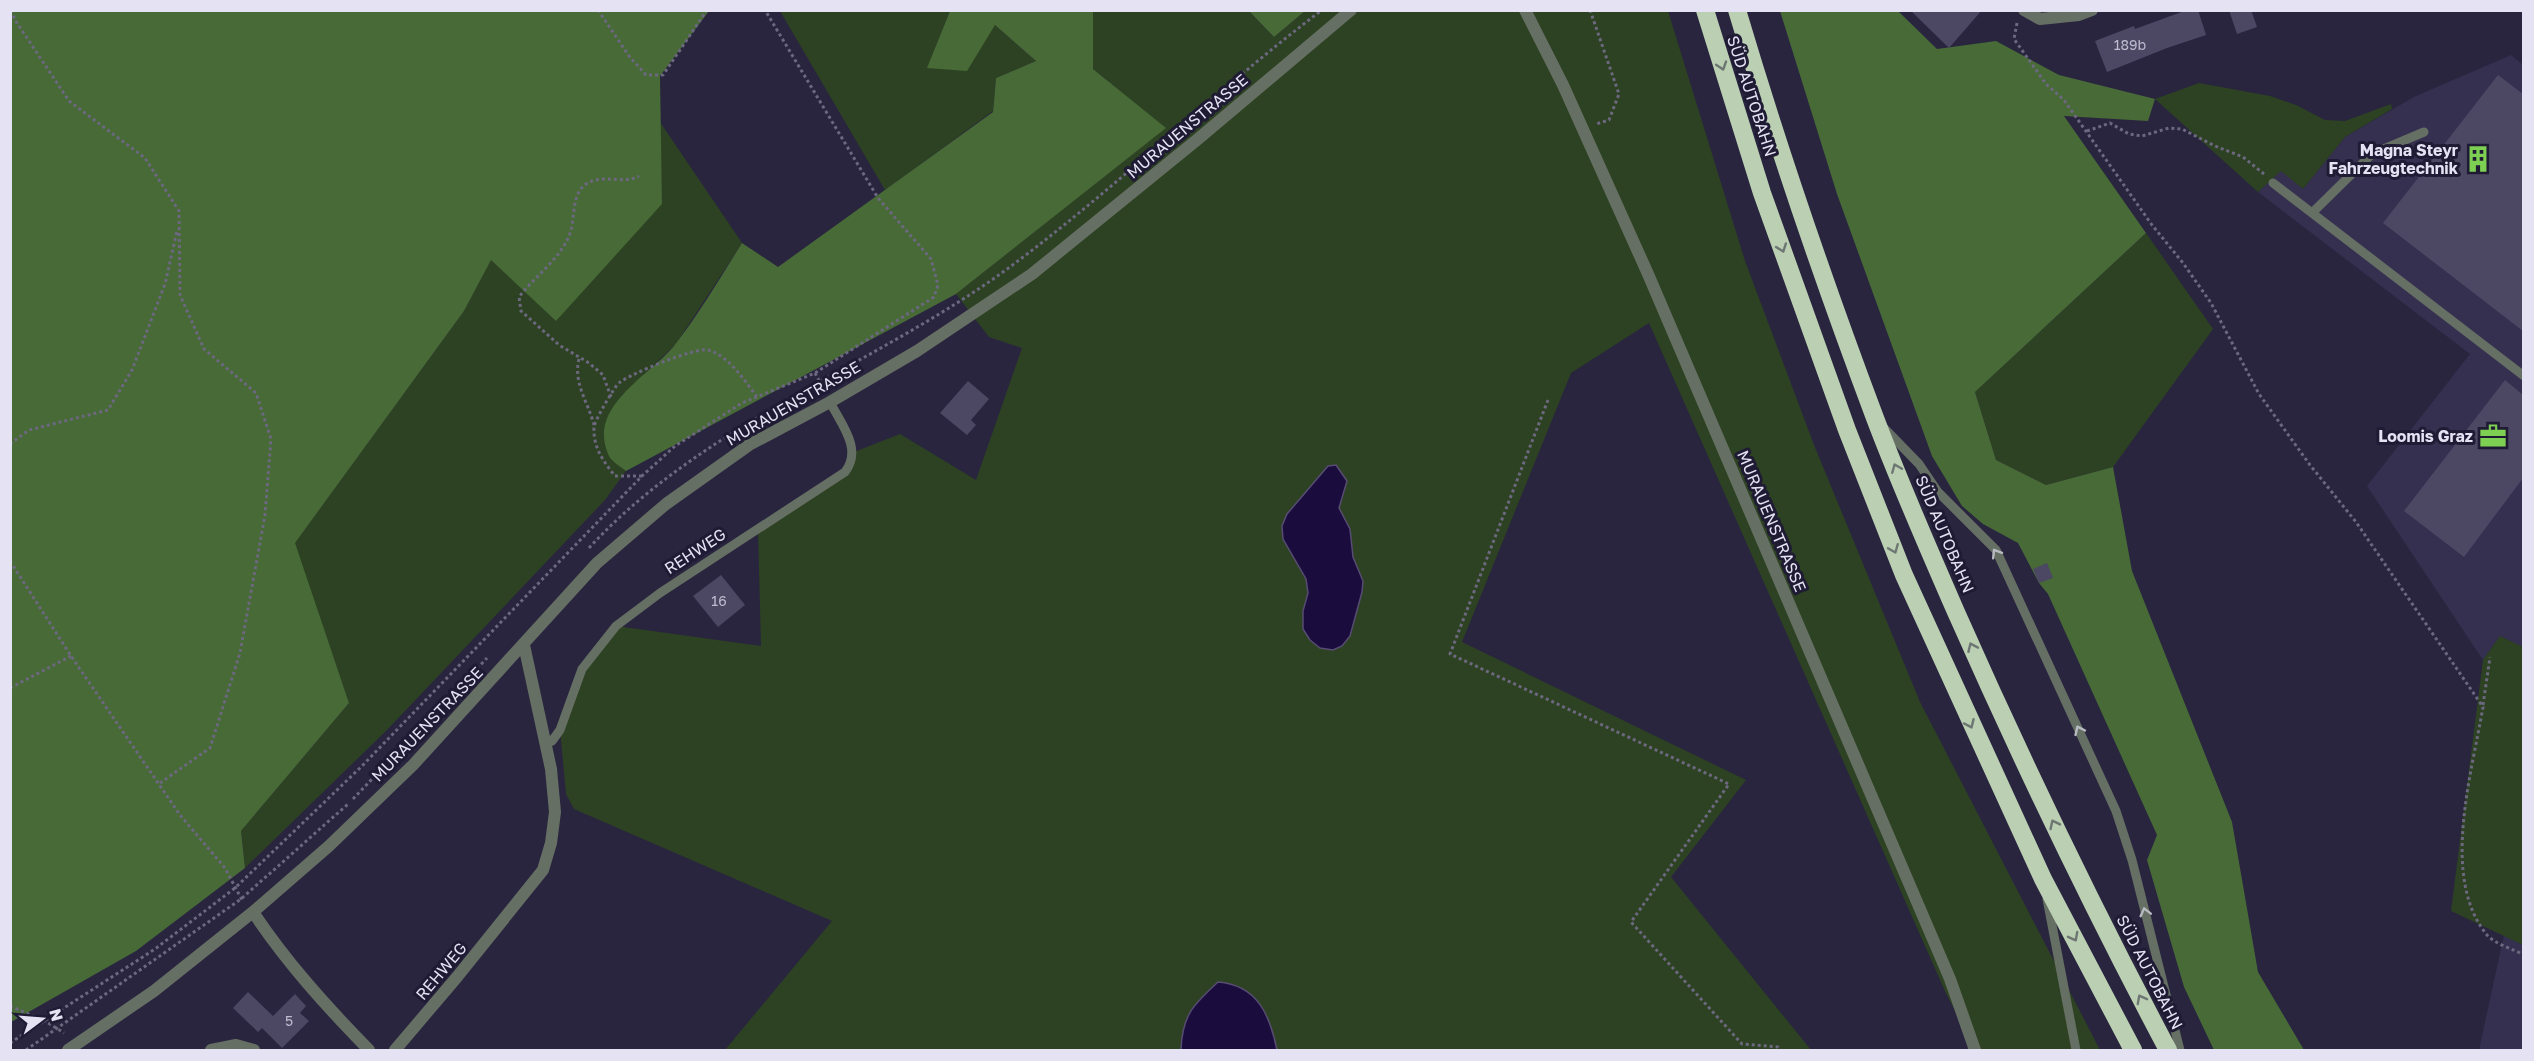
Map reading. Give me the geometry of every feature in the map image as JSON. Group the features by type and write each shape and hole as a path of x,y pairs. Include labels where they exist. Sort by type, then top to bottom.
{"highway":[{"name":"SÜD AUTOBAHN","path":"1704,10 1762,193 1847,430 1909,585 2043,879 2133,1050"},
{"name":"SÜD AUTOBAHN","path":"1737,10 1813,243 1876,420 1933,559 2004,719 2112,945 2169,1050"}],"street":[{"name":"MURAUENSTRASSE","path":"72,1048 154,991 253,912 329,846 413,765 597,563 666,504 749,444 830,402 917,351 1032,274 1351,10"},
{"name":"MURAUENSTRASSE","path":"1525,10 1583,129 1923,915 1950,979 1975,1050"},
{"path":"2021,15 2040,19 2079,15 2092,10"},
{"name":"REHWEG","path":"395,1050 543,870 551,843 555,812 551,769 524,645"},
{"path":"253,912 316,996 369,1050"},
{"path":"211,1050 236,1045 254,1050"}],"lane":[{"path":"2312,213 2372,154 2424,132"},
{"path":"2273,183 2523,376"},
{"name":"REHWEG","path":"546,744 552,741 560,730 582,669 616,626 660,593 845,472 852,463 854,452 830,402"},
{"path":"1876,420 1919,464 1938,492 1996,550 2116,811 2132,860 2180,1050"},
{"path":"2043,879 2076,1050"}],"path":[{"path":"11,10 69,101 145,158 179,212 180,295 204,349 256,393 270,438 265,515 240,653 210,748 160,783"},
{"path":"598,10 629,56 646,75 663,75 707,10"},
{"path":"10,1043 155,949 235,888 362,766 642,476 675,446 742,403 815,373 934,297 938,285 931,259 878,198 765,10"},
{"path":"1583,129 1609,120 1619,94 1590,10"},
{"path":"584,553 616,518 675,472 753,420 910,332 1002,272 1086,207 1321,11"},
{"path":"2021,15 2014,39 2046,84 2064,100 2152,225 2183,263 2211,303 2259,394 2310,465 2356,522 2483,707"},
{"path":"2086,131 2110,123 2129,134 2142,136 2169,128 2182,129 2243,157 2273,183"},
{"path":"611,397 603,375 559,345 521,311 519,297 545,269 569,236 576,198 584,185 599,178 633,179 639,176"},
{"path":"10,444 29,430 108,410 132,370 165,284 178,225"},
{"path":"594,425 618,383 670,358 706,349 717,354 740,375 757,397"},
{"path":"579,359 577,368 579,381 594,425 598,454 615,476 642,476"},
{"path":"815,373 820,384"},
{"path":"1548,400 1450,654 1729,784 1631,922 1742,1044 1778,1047 1781,1050"},
{"path":"10,561 71,656 180,815 225,868 235,888"},
{"path":"26,1050 242,899 350,802 495,650"},
{"path":"10,688 71,656"},
{"path":"2490,657 2462,836 2463,876 2473,912 2489,937 2523,955"},
{"path":"10,1005 59,1028 72,1048"}],"shaded area":[{"path":"2511,55 2523,65 2523,647 2500,636 2483,660 2367,486 2470,354 2258,192 2281,170 2303,189 2345,137 2414,97"},
{"path":"1336,465 1347,481 1339,508 1350,529 1353,557 1363,581 1350,636 1342,646 1333,650 1320,648 1310,640 1303,629 1303,611 1308,593 1306,579 1283,539 1282,526 1287,514 1328,466"},
{"path":"2504,935 2523,945 2523,1050 2479,1050"},
{"path":"1218,982 1232,984 1243,989 1260,1004 1266,1014 1277,1050 1181,1050 1184,1028 1191,1011"}],"green space":[{"path":"11,10 709,11 660,76 662,204 556,321 491,260 464,311 295,543 349,703 241,831 245,868 136,951 11,1022"},
{"path":"780,11 950,11 928,67 995,25 1036,61 996,78 993,111 885,190"},
{"path":"950,11 1093,11 1093,69 1166,128 956,294 626,471 609,456 604,438 606,421 625,392 677,342 703,306 742,243 778,267 993,112 996,78 1036,61 995,25 967,71 927,68"},
{"path":"1093,11 1249,11 1274,37 1305,11 1668,11 1745,261 1814,445 1920,702 2100,1050 1975,1050 1945,991 1649,323 1571,373 1462,642 1746,780 1671,877 1811,1050 725,1050 832,921 574,809 566,794 560,730 582,669 616,626 761,646 758,530 845,472 854,452 900,434 976,480 1022,348 989,337 956,294 1165,128 1093,69"},
{"path":"1249,11 1305,11 1274,37"},
{"path":"1780,11 1898,11 1937,49 1996,41 2059,75 2155,99 2148,121 2064,116 2146,233 1975,392 1996,460 2046,485 2113,467 2132,571 2232,822 2258,972 2304,1050 2214,1050 2184,987 2147,860 2157,835 2048,594 2039,583 2018,543 1983,524 1962,506 1932,456 1837,194"},
{"path":"2199,83 2270,96 2296,105 2325,120 2345,121 2391,104 2392,109 2345,137 2303,189 2281,171 2258,192 2155,99"},
{"path":"660,122 742,243 676,344 622,395 610,457 626,471 605,500 387,730 245,868 241,831 349,703 294,544 464,311 491,259 662,204"},
{"path":"2146,233 2213,329 2113,467 2046,485 1996,460 1975,392"},
{"path":"2500,636 2523,647 2523,945 2451,911 2483,660"}],"building":[{"path":"1910,10 1982,10 1949,48"},
{"path":"2187,10 2198,10 2206,35 2107,72 2095,41"},
{"path":"2229,10 2251,10 2257,27 2237,34"},
{"name":"Magna Steyr Fahrzeugtechnik","path":"2498,75 2523,94 2523,331 2383,223"},
{"name":"Loomis Graz","path":"2505,380 2523,395 2523,478 2464,557 2404,511"},
{"path":"968,381 989,399 971,420 976,425 967,435 940,413"},
{"path":"2047,563 2053,578 2039,583 2033,569"},
{"path":"721,575 745,605 718,627 693,596"},
{"path":"248,992 273,1016 295,994 306,1006 300,1013 309,1021 282,1048 262,1028 258,1032 233,1008"}],"place":[{"name":"Magna Steyr Fahrzeugtechnik","path":"2478,159"},
{"name":"Loomis Graz","path":"2493,436"}]}
